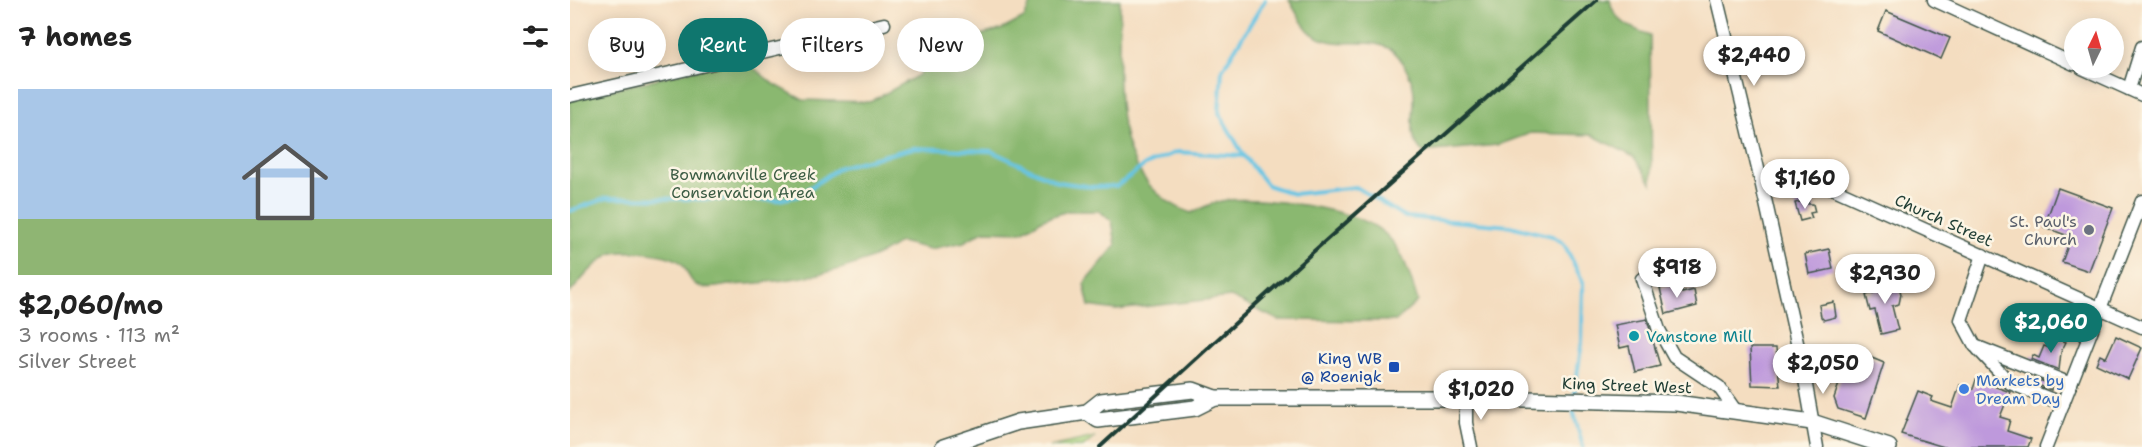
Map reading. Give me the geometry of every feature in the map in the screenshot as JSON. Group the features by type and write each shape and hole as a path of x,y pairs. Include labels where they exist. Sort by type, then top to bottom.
{"main road":[{"name":"King Street West","path":"943,447 1018,422 1087,412 1101,401 1193,390 1215,398 1491,398 1676,403 1812,422 1889,447"}],"street":[{"path":"1717,0 1804,374 1817,447"},
{"path":"1934,0 2064,59"},
{"path":"2129,89 2142,46"},
{"path":"570,96 780,48"},
{"path":"2104,78 2142,95"},
{"name":"Church Street","path":"1761,182 1812,179 2142,327"},
{"path":"2046,447 2142,201"},
{"path":"1983,255 1961,320 1975,346 2010,383 2063,404"},
{"path":"1670,262 1642,279 1659,330 1674,357 1719,387 1735,410"},
{"path":"1975,346 2071,384"},
{"path":"1466,398 1466,423 1471,447"}],"green space":[{"name":"Bowmanville Creek Conservation Area","path":"1033,0 1120,0 1119,91 1122,122 1130,151 1143,177 1163,198 1191,213 1221,201 1258,200 1305,205 1351,216 1383,232 1390,239 1401,255 1418,301 1396,321 1278,320 1231,297 1116,310 1089,306 1084,284 1116,245 1112,221 1099,211 1068,211 1043,219 1022,232 983,231 964,242 930,249 900,242 882,253 841,269 795,279 711,288 697,285 691,280 681,263 668,257 639,252 614,253 597,264 570,293 570,100 685,72 759,72 772,83 803,100 870,102 921,72 984,72 984,34 1003,29 1024,18"},
{"path":"1289,0 1610,0 1619,19 1630,27 1650,35 1652,184 1634,157 1592,135 1531,133 1498,145 1423,152 1414,138 1413,86 1399,57 1390,49 1379,45 1342,43 1319,38 1306,28"},
{"path":"1095,437 1083,447 1050,447"}],"building":[{"path":"1886,11 1950,38 1941,59 1878,31"},
{"name":"St. Paul's Church","path":"2058,188 2113,208 2089,271 2062,262 2071,237 2044,227"},
{"path":"1808,200 1808,204 1813,204 1815,212 1810,213 1812,218 1800,221 1795,203"},
{"path":"1829,249 1833,269 1809,274 1805,254"},
{"path":"1891,281 1893,288 1899,286 1901,294 1899,304 1892,306 1898,330 1881,334 1875,310 1870,311 1866,295 1874,293 1872,286"},
{"path":"1680,284 1682,293 1694,290 1697,306 1666,314 1660,288"},
{"path":"1834,302 1836,317 1824,320 1821,317 1819,305"},
{"name":"Vanstone Mill","path":"1647,319 1660,366 1635,372 1629,346 1620,348 1615,325"},
{"path":"2052,336 2066,342 2061,352 2059,370 2031,359 2033,355 2039,358 2044,346 2047,347"},
{"path":"2116,336 2142,348 2128,379 2096,364 2100,355 2106,358"},
{"path":"1750,348 1776,348 1780,386 1752,385"},
{"path":"1855,351 1884,363 1866,418 1838,409 1834,398 1845,367 1850,369"},
{"path":"2034,378 2052,385 2051,390 2032,383"},
{"path":"1976,380 2010,392 2000,417 2010,420 2007,431 2031,439 2028,447 1944,447 1901,434 1918,391 1933,397 1931,401 1952,408 1960,385 1973,389"}],"waterway":[{"path":"1265,0 1222,70 1219,113 1244,156 1267,185 1294,194 1356,187 1405,217 1510,226 1552,236 1564,244 1583,282 1582,341 1574,397"},
{"path":"570,211 607,198 778,200 798,196 840,167 913,148 991,151 1058,182 1093,187 1117,186 1145,165 1177,152 1243,156"},
{"path":"1573,404 1583,447"}],"railway":[{"path":"1100,447 1314,251 1597,0"}],"place":[{"name":"St. Paul's Church","path":"2089,230"},
{"name":"Vanstone Mill","path":"1634,336"},
{"name":"King WB @ Roenigk","path":"1394,367"},
{"name":"Markets by Dream Day","path":"1964,389"}]}
